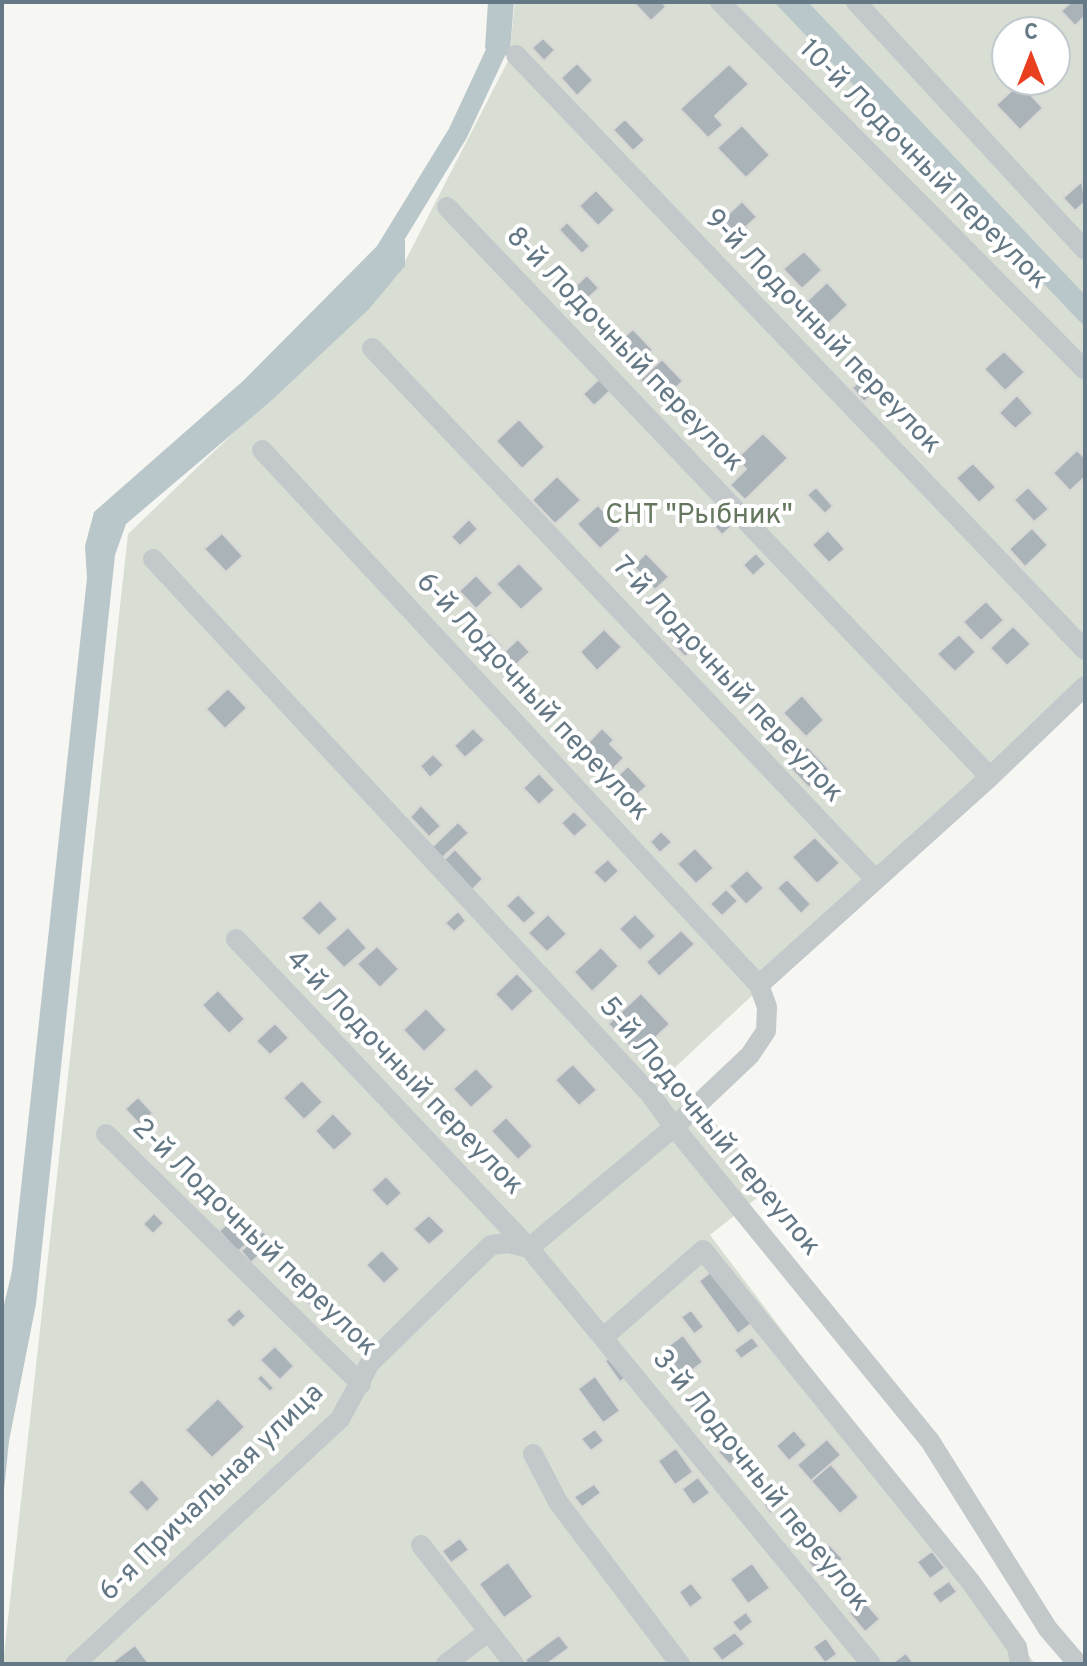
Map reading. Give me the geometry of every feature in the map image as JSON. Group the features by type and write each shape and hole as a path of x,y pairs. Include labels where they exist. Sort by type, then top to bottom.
{"street":[{"name":"10-й Лодочный переулок","path":"720,2 1085,370"},
{"path":"856,2 1085,250"},
{"name":"9-й Лодочный переулок","path":"516,55 1085,650"},
{"name":"8-й Лодочный переулок","path":"447,207 990,777"},
{"name":"7-й Лодочный переулок","path":"372,348 874,878"},
{"name":"6-й Лодочный переулок","path":"262,450 759,985"},
{"name":"5-й Лодочный переулок","path":"153,559 650,1094 930,1441 1048,1629 1078,1664"},
{"path":"529,1248 674,1127 750,1055 766,1031 767,1007 759,985 874,878 990,777 1085,686"},
{"name":"4-й Лодочный переулок","path":"236,939 529,1248 605,1336"},
{"name":"2-й Лодочный переулок","path":"106,1134 361,1384"},
{"name":"6-я Причальная улица","path":"75,1664 340,1419 370,1363 491,1245 508,1243 529,1248"},
{"path":"605,1336 703,1250 970,1581 1017,1647 1020,1664"},
{"name":"3-й Лодочный переулок","path":"605,1336 871,1664"},
{"path":"533,1454 558,1502 680,1664"},
{"path":"421,1545 514,1664"},
{"path":"446,1664 488,1632"}],"green space":[{"name":"СНТ \"Рыбник\"","path":"515,2 1085,2 1085,685 669,1073 772,1186 710,1235 1035,1664 3,1664 128,534 398,275 509,59"}],"shaded area":[{"path":"488,2 514,2 510,51 495,64 485,48"},
{"path":"774,2 808,2 1085,295 1085,327"},
{"path":"384,239 405,240 405,266 369,309 272,400 126,524 115,555 36,1304 9,1441 2,1510 2,1313 12,1271 87,578 85,546 94,512 243,381"}],"building":[{"path":"633,2 662,2 666,7 651,21"},
{"path":"1071,2 1085,2 1085,16 1075,26 1071,16 1061,11"},
{"path":"543,38 555,50 544,61 532,48"},
{"path":"577,63 593,80 577,96 561,78"},
{"path":"729,64 749,84 715,116 723,125 708,138 680,109"},
{"path":"1006,96 1032,96 1043,108 1020,130 996,105"},
{"path":"625,119 645,140 633,151 613,130"},
{"path":"742,125 770,155 746,178 717,148"},
{"path":"1082,181 1085,202 1075,211 1063,198"},
{"path":"596,190 615,210 598,226 579,206"},
{"path":"742,201 757,217 737,235 722,220"},
{"path":"567,222 590,246 582,254 559,230"},
{"path":"804,251 822,270 802,289 783,269"},
{"path":"587,275 599,288 582,304 570,291"},
{"path":"827,282 848,305 827,325 806,302"},
{"path":"633,329 653,350 633,368 613,347"},
{"path":"1004,351 1025,372 1005,391 984,369"},
{"path":"662,359 683,381 661,402 640,380"},
{"path":"871,371 883,384 864,402 852,388"},
{"path":"599,379 610,391 594,406 583,394"},
{"path":"1017,395 1033,413 1015,429 999,413"},
{"path":"519,419 545,447 522,469 496,441"},
{"path":"763,433 788,458 745,500 730,485 746,469 736,459"},
{"path":"1077,450 1085,458 1085,477 1070,491 1053,473"},
{"path":"973,463 996,487 979,503 956,478"},
{"path":"557,476 581,500 555,524 532,500"},
{"path":"816,487 833,506 825,514 807,495"},
{"path":"1028,487 1049,509 1034,522 1014,500"},
{"path":"598,505 621,530 600,549 577,524"},
{"path":"719,514 731,527 722,535 710,522"},
{"path":"469,519 478,529 460,546 451,537"},
{"path":"1032,528 1048,545 1025,567 1009,549"},
{"path":"828,530 845,549 829,563 812,545"},
{"path":"222,533 243,556 226,572 204,549"},
{"path":"646,553 669,577 655,590 633,566"},
{"path":"756,553 766,564 753,576 743,565"},
{"path":"519,563 544,589 521,610 496,584"},
{"path":"476,575 493,593 476,609 459,591"},
{"path":"986,601 1004,620 981,641 963,622"},
{"path":"1013,626 1031,644 1007,666 990,648"},
{"path":"604,629 622,647 597,671 580,652"},
{"path":"682,631 697,647 685,657 670,641"},
{"path":"489,633 502,646 486,661 473,647"},
{"path":"959,634 976,652 955,672 937,654"},
{"path":"518,639 530,652 504,676 492,663"},
{"path":"228,688 247,708 225,729 206,709"},
{"path":"802,695 824,720 806,737 783,713"},
{"path":"473,728 485,740 465,758 454,746"},
{"path":"602,728 614,740 610,744 624,758 602,780 576,755"},
{"path":"807,746 829,769 809,788 787,765"},
{"path":"433,754 444,765 430,778 420,766"},
{"path":"628,766 647,786 625,806 607,786"},
{"path":"539,773 555,790 539,805 523,788"},
{"path":"421,805 441,826 429,837 410,817"},
{"path":"574,811 588,825 574,837 561,823"},
{"path":"458,822 469,833 442,858 432,847"},
{"path":"661,831 672,842 660,853 650,842"},
{"path":"815,837 840,863 817,884 792,857"},
{"path":"695,848 714,868 696,884 677,864"},
{"path":"455,849 483,879 472,890 444,860"},
{"path":"608,859 619,871 605,884 593,872"},
{"path":"747,870 764,888 746,905 729,886"},
{"path":"787,879 811,904 801,914 777,888"},
{"path":"726,889 738,901 722,916 710,904"},
{"path":"518,894 536,913 524,924 506,906"},
{"path":"320,900 338,919 319,936 301,918"},
{"path":"458,911 466,921 454,932 445,923"},
{"path":"548,914 567,934 547,952 528,933"},
{"path":"635,914 656,936 640,951 619,929"},
{"path":"348,927 367,948 344,968 325,948"},
{"path":"681,930 695,944 659,977 646,962"},
{"path":"377,946 399,969 380,988 357,964"},
{"path":"601,947 619,966 592,992 574,972"},
{"path":"517,973 534,991 512,1012 495,994"},
{"path":"218,990 245,1019 229,1034 202,1005"},
{"path":"641,993 670,1024 637,1055 608,1024"},
{"path":"426,1008 447,1030 424,1052 403,1030"},
{"path":"275,1023 289,1038 270,1055 256,1041"},
{"path":"573,1064 597,1090 579,1106 555,1080"},
{"path":"476,1068 494,1087 471,1108 453,1089"},
{"path":"302,1080 323,1102 304,1120 283,1098"},
{"path":"138,1097 153,1113 140,1125 125,1109"},
{"path":"333,1113 353,1134 334,1151 315,1131"},
{"path":"506,1117 533,1146 518,1160 491,1131"},
{"path":"386,1176 402,1193 387,1207 371,1190"},
{"path":"154,1213 164,1223 153,1234 143,1224"},
{"path":"237,1215 256,1235 238,1252 219,1231"},
{"path":"429,1215 445,1231 429,1245 413,1229"},
{"path":"263,1231 273,1242 251,1263 241,1251"},
{"path":"382,1250 400,1269 384,1284 366,1265"},
{"path":"713,1270 752,1323 738,1334 699,1281"},
{"path":"313,1282 333,1302 319,1315 299,1295"},
{"path":"239,1308 246,1316 233,1328 226,1320"},
{"path":"691,1310 704,1327 694,1334 681,1317"},
{"path":"683,1335 703,1362 683,1377 663,1350"},
{"path":"752,1337 759,1346 741,1359 734,1350"},
{"path":"275,1346 294,1366 280,1380 260,1360"},
{"path":"614,1354 629,1375 620,1382 605,1361"},
{"path":"261,1374 274,1388 270,1392 257,1379"},
{"path":"595,1376 620,1411 603,1423 578,1389"},
{"path":"699,1392 712,1408 699,1418 686,1401"},
{"path":"218,1398 245,1427 212,1458 185,1430"},
{"path":"595,1429 604,1441 591,1451 581,1439"},
{"path":"794,1430 807,1445 789,1461 776,1446"},
{"path":"827,1439 841,1455 811,1481 797,1465"},
{"path":"731,1441 742,1454 730,1465 718,1452"},
{"path":"676,1448 693,1472 675,1485 658,1461"},
{"path":"831,1464 859,1497 840,1514 811,1481"},
{"path":"698,1477 710,1493 693,1505 682,1489"},
{"path":"142,1479 160,1499 147,1512 128,1492"},
{"path":"594,1484 601,1493 582,1507 574,1497"},
{"path":"776,1496 783,1505 770,1514 764,1505"},
{"path":"460,1538 469,1550 451,1563 442,1551"},
{"path":"829,1544 843,1559 822,1578 808,1562"},
{"path":"932,1551 945,1568 930,1579 917,1562"},
{"path":"508,1562 533,1597 504,1618 479,1584"},
{"path":"752,1563 770,1588 748,1604 730,1579"},
{"path":"949,1581 957,1592 940,1604 932,1593"},
{"path":"691,1583 703,1598 690,1608 679,1592"},
{"path":"863,1600 880,1619 865,1632 849,1613"},
{"path":"746,1612 753,1622 740,1632 732,1622"},
{"path":"735,1632 745,1644 722,1661 712,1648"},
{"path":"559,1635 569,1648 547,1664 528,1664 525,1660"},
{"path":"826,1638 837,1654 825,1663 813,1647"},
{"path":"135,1645 149,1664 110,1664"},
{"path":"906,1653 914,1664 891,1664"}],"waterway":[{"path":"379,262 458,133 499,45 502,2"}]}
